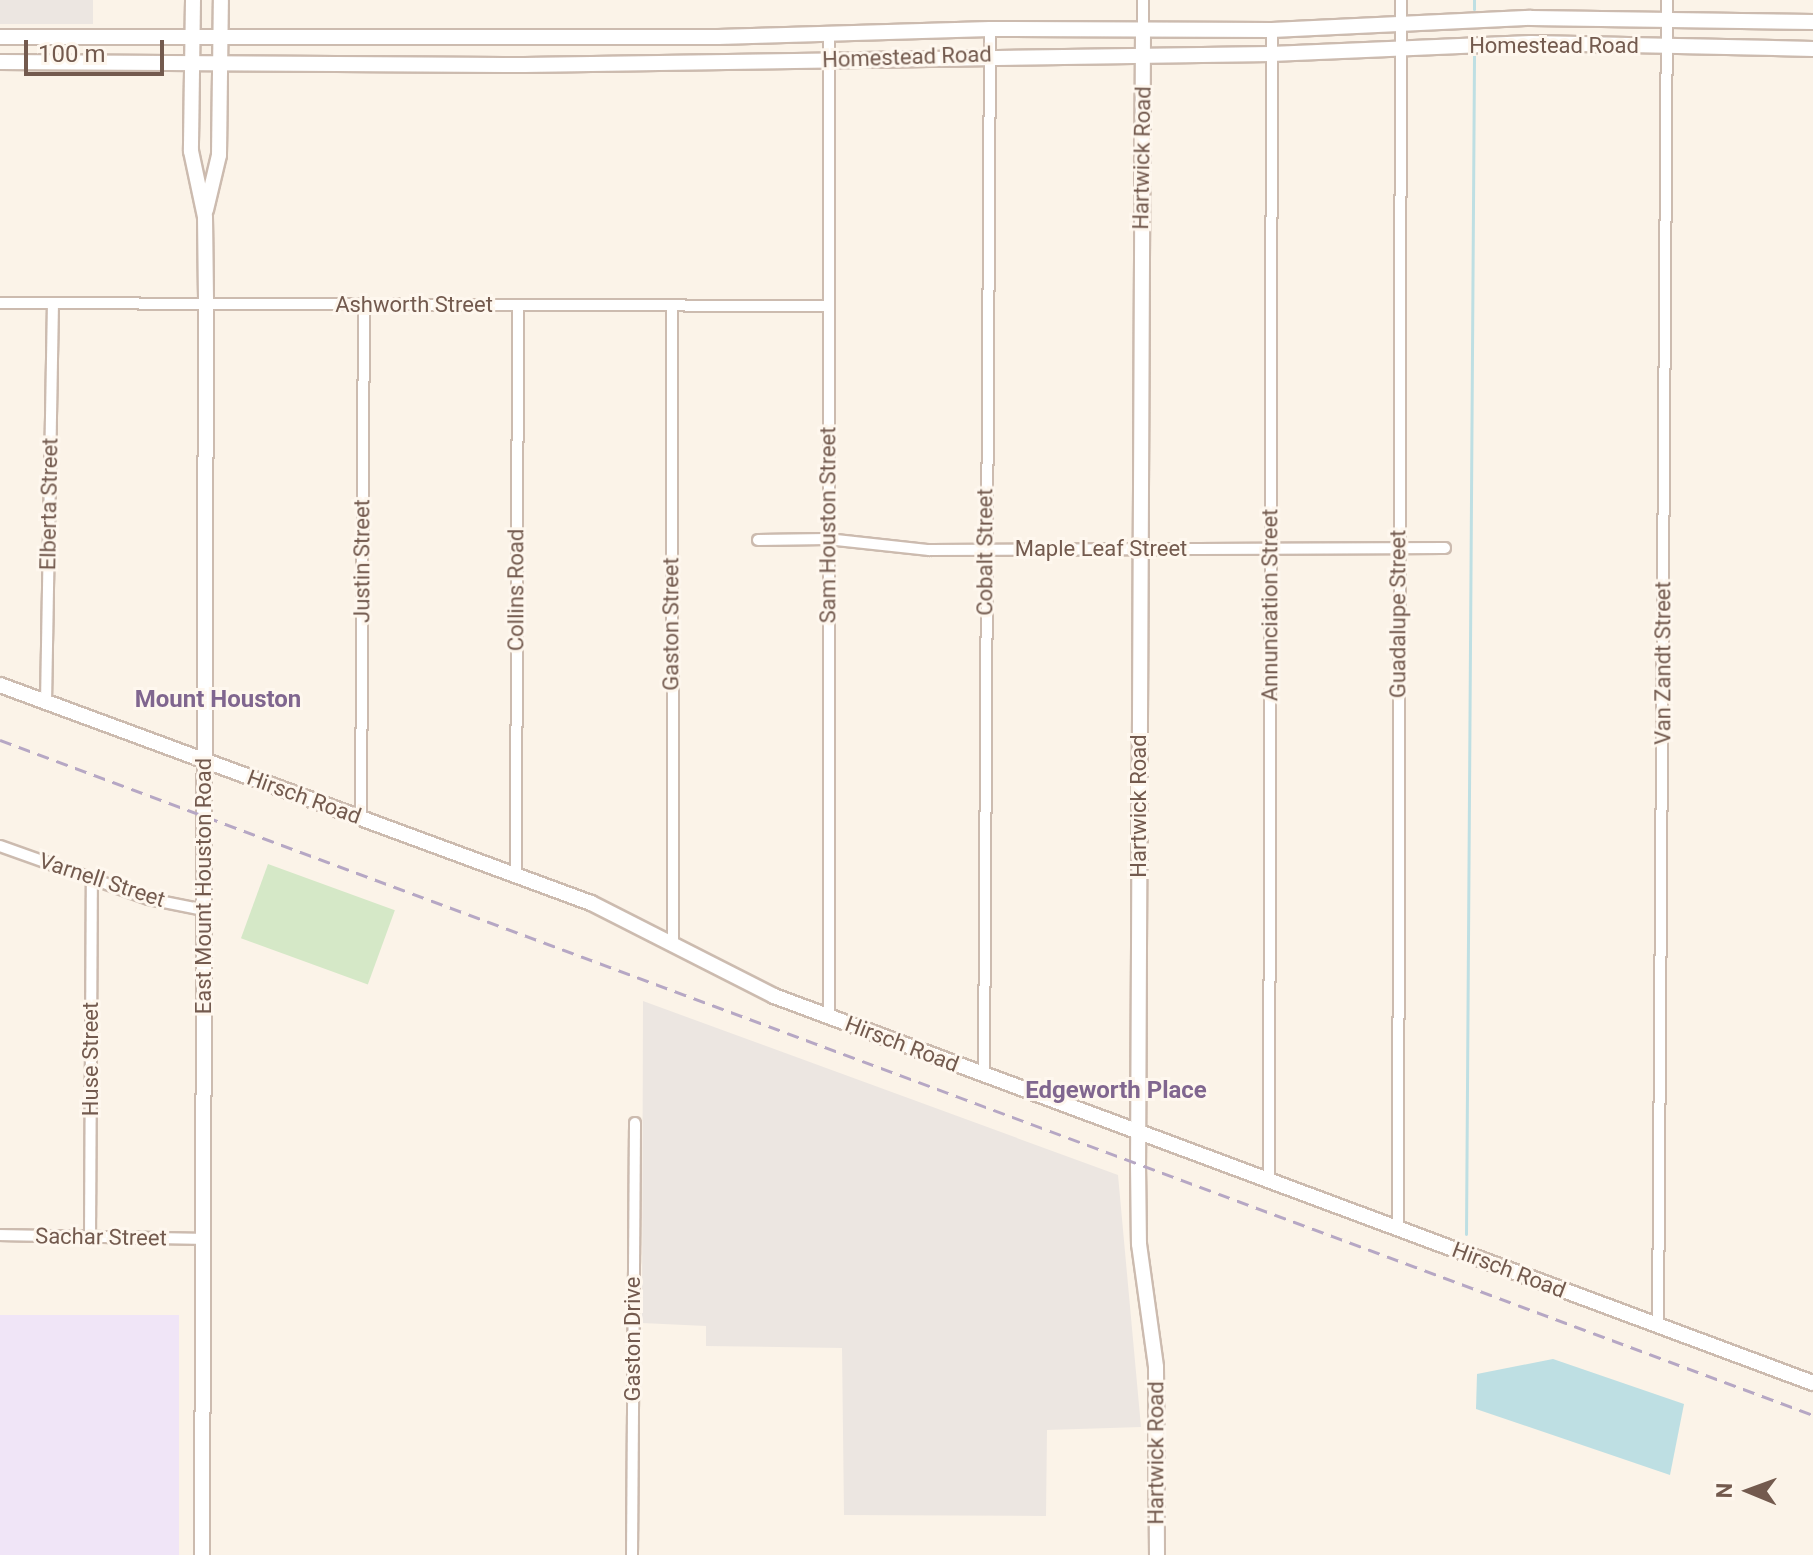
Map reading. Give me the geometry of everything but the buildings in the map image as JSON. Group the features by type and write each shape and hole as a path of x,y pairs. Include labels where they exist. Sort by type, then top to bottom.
{"main road":[{"name":"East Mount Houston Road","path":"193,0 191,151 205,217 206,304 202,1555"},
{"name":"East Mount Houston Road","path":"205,217 219,155 221,0"},
{"name":"Homestead Road","path":"0,37 684,37 990,29 1272,30 1531,18 1810,22"},
{"path":"1531,18 1531,43"},
{"path":"1810,22 1811,49"},
{"name":"Hartwick Road","path":"1143,30 1139,1244 1156,1367 1157,1555"},
{"path":"523,37 524,65"},
{"path":"684,37 688,62"},
{"path":"382,38 383,64"},
{"name":"Homestead Road","path":"0,62 524,65 991,54 1271,54 1531,43 1811,49"},
{"name":"Hirsch Road","path":"0,685 591,903 673,943 728,975 984,1075 1813,1383"}],"street":[{"path":"1143,0 1143,30"},
{"name":"Guadalupe Street","path":"1398,1229 1401,0"},
{"name":"Van Zandt Street","path":"1658,1326 1667,0"},
{"name":"Cobalt Street","path":"984,1075 984,549 990,29"},
{"name":"Annunciation Street","path":"1269,1179 1272,30"},
{"name":"Sam Houston Street","path":"829,34 829,1015"},
{"name":"Ashworth Street","path":"0,303 829,306"},
{"name":"Elberta Street","path":"46,703 53,304"},
{"name":"Justin Street","path":"361,818 364,304"},
{"name":"Collins Road","path":"516,875 518,305"},
{"name":"Gaston Street","path":"672,305 673,943"},
{"name":"Maple Leaf Street","path":"758,540 827,539 984,549 1445,548"},
{"name":"Varnell Street","path":"0,846 92,880 204,910"},
{"name":"Huse Street","path":"90,1238 92,880"},
{"name":"Gaston Drive","path":"632,1555 635,1123"},
{"name":"Sachar Street","path":"0,1235 203,1239"}],"shaded area":[{"path":"0,0 93,0 93,24 0,24"},
{"path":"643,1001 1118,1175 1141,1427 1047,1430 1046,1516 844,1515 842,1348 706,1346 706,1326 642,1323"},
{"path":"0,1315 179,1315 179,1555 0,1555"}],"green space":[{"path":"268,864 395,910 368,984 241,938"}],"water":[{"path":"1553,1359 1684,1404 1670,1475 1476,1409 1477,1374"}],"waterway":[{"path":"1474,0 1474,9"},
{"path":"1466,1234 1474,54"}],"railway":[{"path":"0,740 1813,1415"}],"district":[{"name":"Mount Houston","path":"218,700"},
{"name":"Edgeworth Place","path":"1116,1091"}]}
